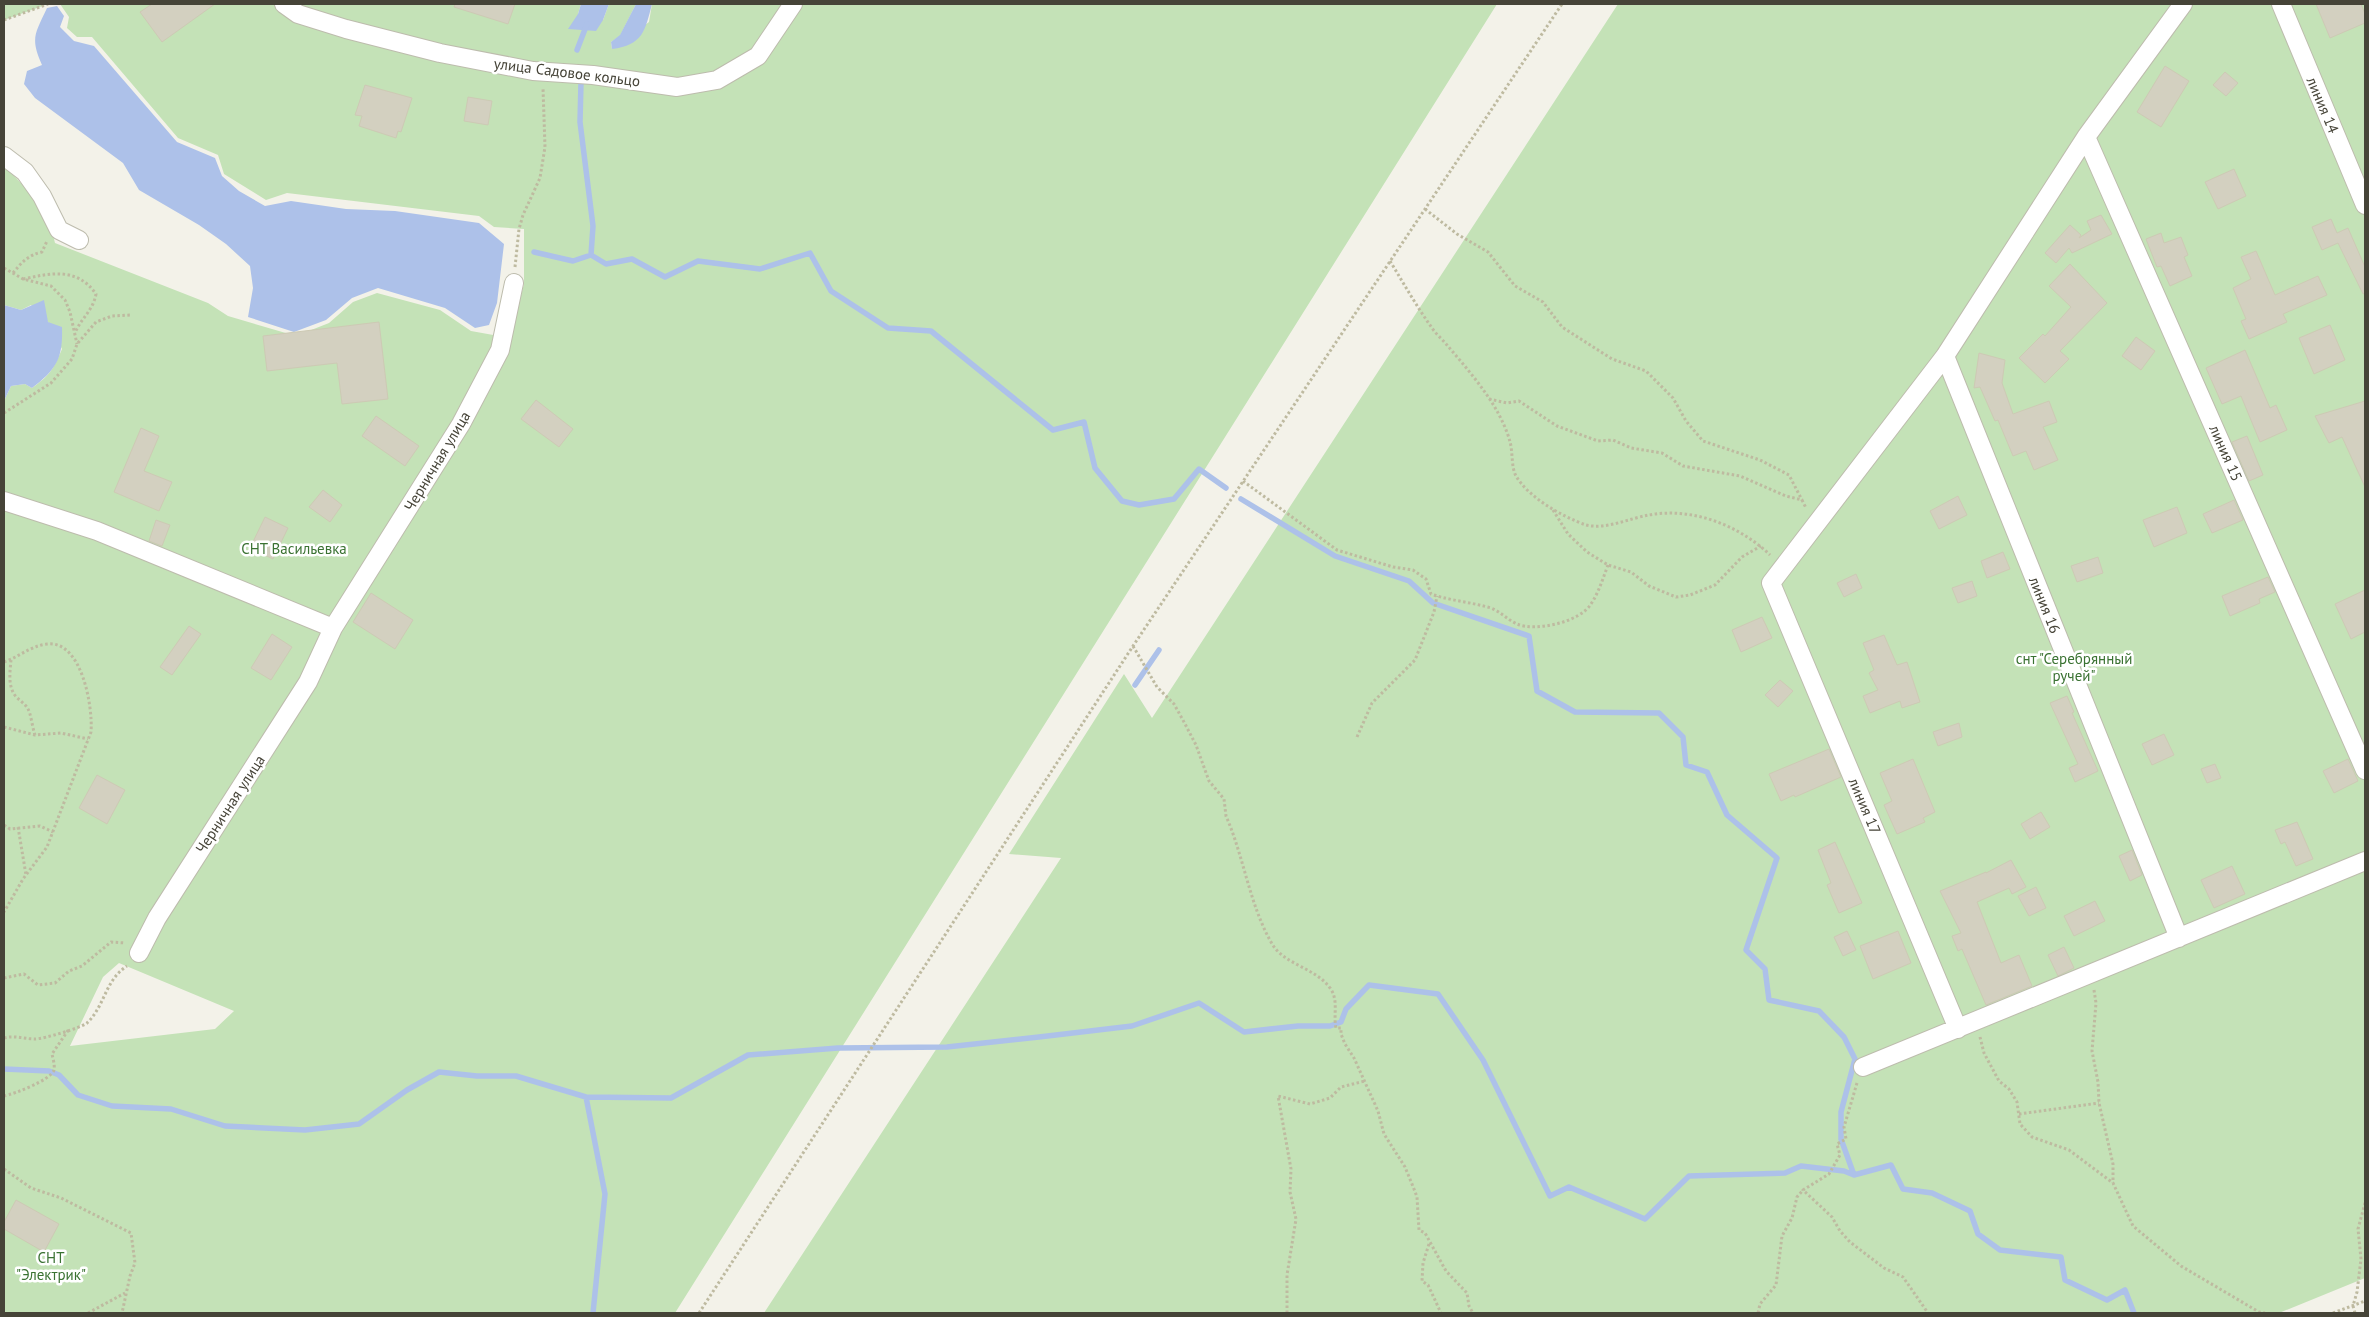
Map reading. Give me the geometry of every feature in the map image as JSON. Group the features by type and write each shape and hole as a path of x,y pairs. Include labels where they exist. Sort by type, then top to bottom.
{"street":[{"name":"улица Садовое кольцо","path":"284,4 298,14 399,44 533,71 541,70 594,75 677,87 718,80 758,56 793,4"},
{"path":"1783,568 1945,356 2086,137 2183,4"},
{"name":"линия 14","path":"2281,4 2365,205"},
{"name":"линия 15","path":"2086,137 2365,770"},
{"path":"4,156 25,172 42,196 59,230 79,240"},
{"name":"Черничная улица","path":"143,945 157,918 308,682 333,628 461,424 500,350 514,283"},
{"name":"линия 16","path":"1945,356 2179,938"},
{"path":"4,502 97,531 333,628"},
{"name":"линия 17","path":"1783,568 1771,583 1958,1029"},
{"path":"1863,1067 2365,861"}],"path":[{"path":"4,20 48,4"},
{"path":"699,1313 1133,646 1562,4"},
{"path":"514,283 519,229 523,215 540,178 545,147 546,122 541,70"},
{"path":"1425,209 1456,234 1488,252 1515,286 1543,302 1562,327 1612,360 1646,371 1673,398 1686,422 1703,442 1760,460 1789,475 1814,526"},
{"path":"13,273 22,261 42,252 48,239 59,230"},
{"path":"1390,261 1411,298 1425,315 1432,328 1497,411 1510,442 1516,475 1537,499 1564,516 1589,526 1610,524 1651,514 1694,515 1724,524 1761,546 1783,568"},
{"path":"4,268 22,279 51,286 65,300 77,344"},
{"path":"22,279 52,273 74,276 89,283 96,294 94,305 78,325 75,333"},
{"path":"4,413 51,383 72,359 77,344 96,322 112,316 130,315"},
{"path":"1488,399 1507,403 1519,402 1557,426 1598,441 1613,440 1631,448 1662,453 1683,466 1740,476 1786,496 1802,500"},
{"path":"1243,481 1337,550 1392,567 1413,570 1426,579 1431,594 1437,597 1475,603 1498,610 1518,624 1546,626 1572,620 1590,606 1608,565"},
{"path":"1553,509 1568,534 1587,552 1608,565 1632,572 1649,586 1676,597 1690,595 1714,585 1742,557 1761,546"},
{"path":"1357,737 1372,704 1415,660 1434,612 1437,597"},
{"path":"4,662 11,660 32,647 49,644 63,648 73,655 89,695 92,716 88,739 47,847 26,875 4,912"},
{"path":"1133,646 1157,687 1174,704 1196,745 1209,781 1224,799 1226,816 1258,916 1271,943 1280,954 1330,987 1336,1009 1334,1020 1336,1028 1341,1028 1345,1044 1365,1081 1378,1111 1384,1134 1405,1167 1417,1197 1419,1230 1424,1233 1446,1272 1467,1293 1469,1306 1473,1313"},
{"path":"11,660 9,676 14,694 27,707 30,721 36,734"},
{"path":"4,727 36,734 61,733 88,739"},
{"path":"4,825 10,828 40,826 53,832"},
{"path":"18,827 26,875"},
{"path":"4,978 24,974 38,985 55,983 69,971 82,966 111,942 143,945 134,961 114,976 101,1003 85,1024 42,1038 33,1039 19,1036 4,1038"},
{"path":"2092,974 2096,1003 2092,1051 2098,1082 2099,1103 2114,1164 2113,1183 2133,1226 2181,1266 2265,1313"},
{"path":"1976,1022 1984,1053 1999,1081 2009,1089 2017,1102 2020,1124 2032,1137 2069,1150 2113,1183"},
{"path":"4,1096 16,1093 51,1076 54,1069 52,1054 69,1029"},
{"path":"1758,1313 1760,1304 1776,1285 1782,1236 1792,1218 1797,1197 1803,1190 1829,1174 1840,1155 1837,1144 1846,1139 1844,1126 1855,1086 1863,1072 1863,1067"},
{"path":"1287,1313 1287,1275 1296,1219 1290,1192 1291,1168 1278,1096 1310,1104 1330,1098 1341,1087 1365,1081"},
{"path":"2019,1114 2099,1103"},
{"path":"4,1169 31,1188 61,1198 131,1233 135,1263 122,1313"},
{"path":"1803,1190 1832,1217 1840,1231 1850,1242 1884,1268 1904,1277 1928,1313"},
{"path":"2355,1313 2352,1306 2357,1292 2361,1259 2358,1229 2365,1203"},
{"path":"1429,1243 1423,1263 1422,1281 1428,1285 1441,1313"},
{"path":"88,1313 126,1293"},
{"path":"2333,1313 2365,1300"}],"green space":[{"path":"4,4 48,4 4,20"},
{"path":"60,4 581,4 578,14 603,20 609,4 636,4 620,36 611,42 612,49 649,22 652,4 1497,4 675,1313 4,1313 4,401 11,386 25,384 32,388 43,379 53,367 62,349 48,322 31,305 21,310 4,305 4,165 47,211 55,243 208,303 228,316 296,336 329,323 353,302 377,293 440,310 471,331 510,338 524,284 524,229 494,227 479,216 287,193 266,200 224,174 218,155 178,138 92,37 77,37 67,28 69,17","holes":["119,963 234,1011 215,1029 70,1046 103,977"]},
{"name":"снт \"Серебрянный ручей\"","path":"1618,4 2365,4 2365,1278 2279,1313 764,1313 1061,858 1009,854 1124,674 1152,718"}],"water":[{"path":"581,4 609,4 603,20 596,31 568,29 578,14"},
{"path":"636,4 652,4 641,35 630,44 612,49 611,42 620,35"},
{"path":"57,6 64,16 60,27 74,41 94,46 177,142 215,158 222,176 239,191 265,206 291,201 346,209 395,211 479,223 504,244 497,303 489,325 475,328 445,308 378,288 352,298 326,320 294,332 248,317 253,288 250,266 226,244 199,225 139,190 123,163 35,98 24,84 27,71 42,65 35,42 39,24 47,8"},
{"path":"44,300 48,322 62,327 60,355 53,369 32,388 25,384 11,386 4,401 4,305 21,310"}],"building":[{"path":"152,4 215,4 162,42 140,12"},
{"path":"455,4 515,4 508,24 454,7"},
{"path":"2316,4 2361,4 2365,14 2365,23 2330,38"},
{"path":"2165,66 2189,81 2161,127 2137,112"},
{"path":"2225,72 2238,83 2226,96 2213,85"},
{"path":"365,85 412,98 401,132 398,131 396,138 359,126 362,116 355,115"},
{"path":"468,97 492,101 488,125 464,121"},
{"path":"2234,169 2246,196 2218,209 2205,182"},
{"path":"2101,215 2112,234 2072,253 2069,248 2056,263 2045,253 2070,225 2081,235 2079,238 2091,230 2087,221"},
{"path":"2331,219 2337,233 2348,228 2365,267 2365,293 2363,294 2338,243 2322,250 2312,227"},
{"path":"2161,233 2164,243 2181,237 2188,255 2184,257 2192,276 2170,286 2161,266 2157,267 2146,239"},
{"path":"2256,251 2275,295 2318,276 2327,295 2283,314 2287,322 2249,339 2241,321 2246,319 2233,288 2251,279 2241,257"},
{"path":"2070,264 2107,303 2060,351 2069,359 2045,383 2019,358 2043,334 2045,336 2071,307 2049,286"},
{"path":"379,322 388,399 342,404 337,363 267,371 263,336"},
{"path":"2330,325 2345,360 2314,374 2299,338"},
{"path":"2136,337 2155,351 2141,370 2122,356"},
{"path":"2245,350 2270,408 2276,405 2287,430 2260,442 2241,396 2222,404 2206,368"},
{"path":"1979,353 2005,360 2002,383 2013,414 2049,401 2057,422 2043,427 2058,460 2034,470 2026,451 2013,456 1998,420 1995,421 1980,387 1974,388"},
{"path":"536,400 573,429 559,447 521,419"},
{"path":"2365,401 2365,487 2342,437 2329,443 2315,416"},
{"path":"376,416 419,446 405,466 362,436"},
{"path":"141,428 159,436 144,471 172,482 159,511 114,492"},
{"path":"2247,436 2263,475 2249,481 2232,442"},
{"path":"323,490 342,505 330,522 309,507"},
{"path":"1958,496 1967,515 1939,529 1930,511"},
{"path":"2234,500 2243,520 2212,533 2203,514"},
{"path":"2177,507 2187,533 2154,547 2143,520"},
{"path":"265,517 288,528 273,559 250,548"},
{"path":"156,520 170,525 162,546 149,541"},
{"path":"2003,552 2010,569 1987,578 1981,561"},
{"path":"2098,557 2103,573 2077,582 2071,566"},
{"path":"1856,574 1862,588 1844,597 1837,583"},
{"path":"2268,577 2275,592 2259,599 2260,603 2230,616 2222,596"},
{"path":"1972,581 1977,596 1958,603 1952,588"},
{"path":"2365,590 2365,632 2351,639 2335,604"},
{"path":"371,593 413,620 395,649 353,622"},
{"path":"1762,617 1772,638 1741,652 1732,630"},
{"path":"189,626 201,634 172,675 160,667"},
{"path":"272,634 292,647 271,680 251,668"},
{"path":"1884,635 1897,665 1907,662 1920,702 1902,708 1900,701 1870,713 1863,696 1878,690 1869,673 1874,670 1863,643"},
{"path":"1780,680 1793,691 1778,707 1765,695"},
{"path":"2067,696 2074,712 2072,713 2098,771 2075,782 2069,768 2078,764 2050,703"},
{"path":"1959,723 1962,737 1938,746 1933,732"},
{"path":"2164,734 2174,755 2152,765 2142,744"},
{"path":"1829,749 1841,777 1781,801 1769,774"},
{"path":"1913,759 1935,812 1923,818 1925,822 1897,834 1884,805 1892,801 1880,773"},
{"path":"2348,759 2358,781 2334,793 2323,771"},
{"path":"2215,764 2221,778 2207,783 2201,769"},
{"path":"97,775 125,790 107,824 79,808"},
{"path":"2041,812 2050,827 2030,839 2021,824"},
{"path":"2297,822 2313,859 2296,866 2285,842 2281,844 2275,830"},
{"path":"1835,842 1862,903 1839,913 1827,885 1831,883 1818,850"},
{"path":"2132,850 2142,875 2130,881 2119,856"},
{"path":"2011,860 2026,887 2012,894 2009,888 1977,902 2001,963 2019,955 2032,986 1986,1005 1962,949 1958,951 1952,936 1961,933 1940,891 1986,873"},
{"path":"2232,866 2245,894 2214,908 2201,880"},
{"path":"2036,887 2046,908 2029,916 2018,896"},
{"path":"2095,901 2105,921 2074,936 2064,916"},
{"path":"1847,931 1856,950 1843,956 1834,937"},
{"path":"1898,931 1911,963 1873,979 1860,946"},
{"path":"2064,947 2074,968 2058,976 2048,955"},
{"path":"16,1200 59,1224 44,1252 4,1229 4,1222"}],"waterway":[{"path":"577,50 587,24"},
{"path":"581,82 580,122 593,226 591,255"},
{"path":"534,252 573,261 591,255"},
{"path":"591,255 606,264 632,259 665,277 698,261 760,269 810,253 831,291 888,328 931,331 1053,430 1084,422 1095,468 1122,501 1139,505 1174,499 1199,469 1226,488"},
{"path":"1241,499 1335,556 1409,581 1433,603 1529,636 1537,691 1575,712 1659,713 1683,737 1686,765 1707,772 1727,815 1777,858 1746,950 1765,969 1769,1000 1819,1011 1844,1037 1855,1059 1841,1112 1841,1139 1854,1175"},
{"path":"1135,685 1159,650"},
{"path":"4,1069 49,1071 59,1075 78,1095 112,1106 171,1109 225,1126 305,1130 359,1124 407,1090 439,1072 477,1076 516,1076 586,1097 671,1098 748,1055 838,1048 947,1047 1039,1037 1132,1026 1199,1003 1244,1032 1298,1026 1330,1026 1341,1022 1346,1009 1369,985 1438,994 1483,1060 1550,1196 1569,1187 1645,1219 1689,1176 1785,1173 1801,1166 1844,1171 1854,1175 1891,1165 1903,1189 1932,1193 1970,1211 1978,1234 2000,1250 2061,1257 2065,1280 2107,1300 2125,1290 2134,1313"},
{"path":"586,1097 605,1194 593,1313"}],"park label":[{"name":"СНТ Васильевка","path":"294,548"},
{"name":"СНТ \"Электрик\"","path":"51,1266"}]}
